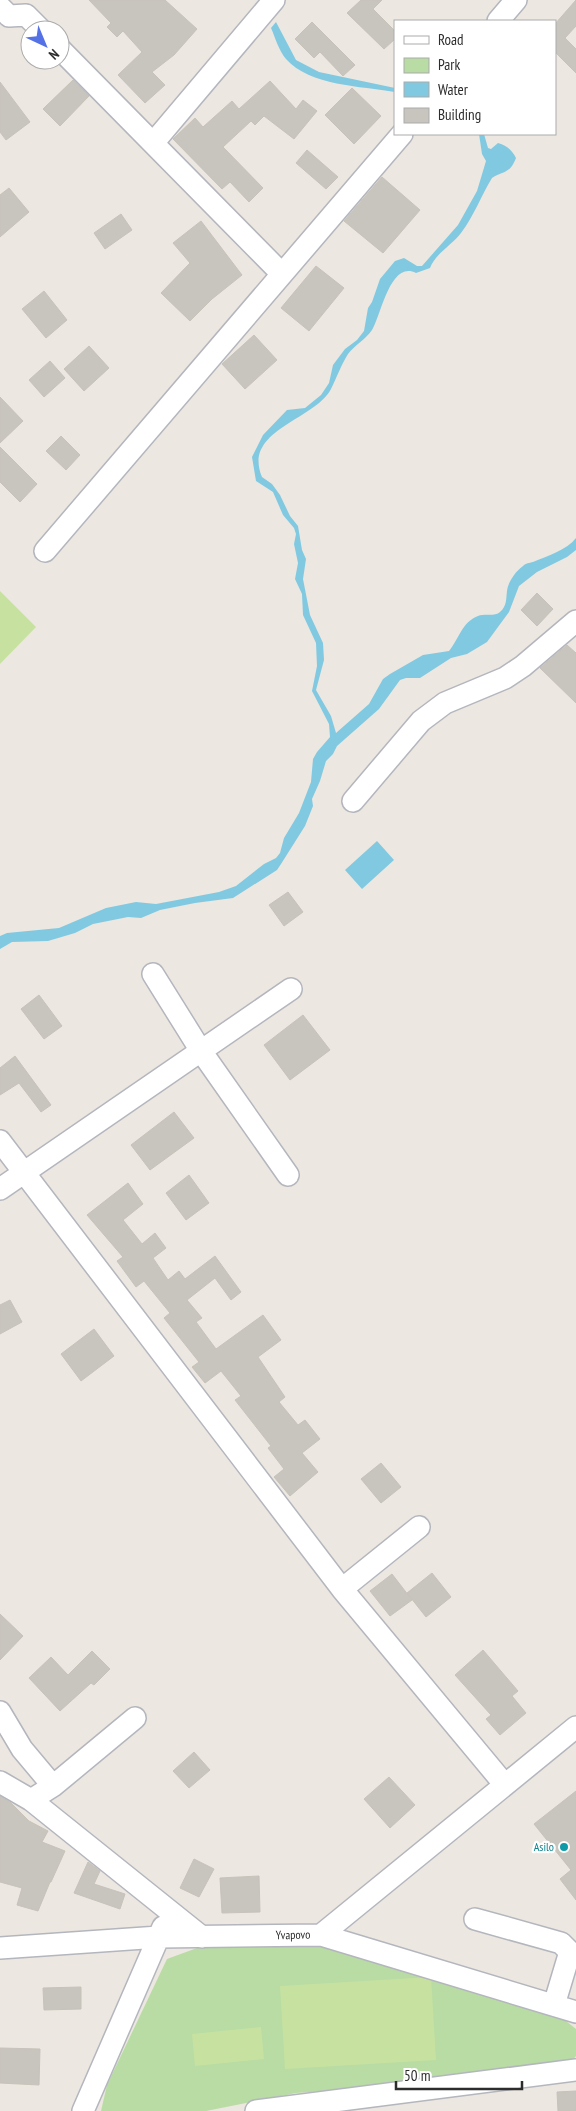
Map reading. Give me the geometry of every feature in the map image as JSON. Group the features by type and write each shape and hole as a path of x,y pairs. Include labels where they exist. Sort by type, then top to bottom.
{"street":[{"path":"154,142 274,0"},
{"path":"499,20 516,0"},
{"path":"7,12 26,15 31,20"},
{"path":"70,59 282,274"},
{"path":"45,551 401,135"},
{"path":"353,801 421,721 445,704 505,678 575,625"},
{"path":"153,974 201,1051 288,1175"},
{"path":"0,1189 291,989"},
{"path":"0,1141 342,1589 505,1785"},
{"path":"342,1589 420,1527"},
{"path":"0,1712 22,1750 52,1786"},
{"path":"31,1800 52,1786 135,1718"},
{"path":"321,1935 576,1727"},
{"path":"0,1782 31,1800 202,1937"},
{"path":"83,2111 170,1910"},
{"path":"475,1919 561,1943 565,1946 569,1955 554,2005"},
{"name":"Yvapovo","path":"0,1948 159,1937 321,1935 576,2012"},
{"path":"256,2111 344,2105 576,2070"}],"green space":[{"path":"0,591 36,627 0,664"},
{"path":"208,1944 320,1945 547,2006 576,2029 576,2056 572,2061 483,2079 296,2093 206,2111 101,2111 107,2085 167,1959"},
{"path":"431,1977 436,2060 285,2069 280,1986"},
{"path":"261,2027 264,2059 195,2066 192,2034"}],"water":[{"path":"276,22 296,60 319,72 394,88 394,92 352,86 308,75 286,59 277,44 271,28"},
{"path":"479,135 484,135 488,148 491,149 498,143 510,150 516,158 511,167 492,178 466,226 436,258 430,268 416,273 407,271 399,274 388,291 372,330 348,354 331,389 323,400 283,427 262,448 259,461 262,477 272,484 280,495 290,516 298,526 302,550 306,559 303,579 310,615 323,643 324,660 316,690 331,716 336,733 369,704 383,679 423,655 449,651 468,622 481,615 500,612 505,605 510,581 524,565 562,549 576,538 576,550 567,557 537,572 519,586 509,612 487,642 467,654 451,658 420,678 400,680 379,709 337,746 333,754 326,761 312,799 313,806 305,826 277,870 233,898 160,910 141,918 128,917 93,924 75,933 48,941 12,942 0,949 0,936 7,933 59,928 106,908 136,902 156,904 219,892 236,886 264,864 276,858 280,853 284,838 299,813 311,782 313,759 330,737 329,724 312,691 317,666 316,643 303,615 302,594 295,579 298,563 294,544 296,534 294,528 283,515 273,492 256,481 252,457 263,435 287,410 305,408 321,395 329,383 333,365 345,349 357,340 364,331 368,308 380,279 395,261 404,258 417,266 422,266 458,225 477,191 486,161 482,154"},
{"path":"377,841 394,860 362,889 345,870"}],"building":[{"path":"89,0 165,0 197,29 174,55 152,72 165,85 145,103 118,75 142,52 123,31 117,37 107,27 111,23"},
{"path":"361,0 382,0 373,9 394,30 394,40 384,49 347,13"},
{"path":"576,0 576,26 565,38 576,49 576,73 556,53 556,23"},
{"path":"312,22 355,65 343,76 320,52 314,58 295,39"},
{"path":"73,80 89,96 60,126 43,109"},
{"path":"270,81 296,109 303,100 317,111 294,139 264,116 255,125 251,121 223,147 263,188 249,202 230,182 222,189 173,139 195,118 203,127 232,101 239,109"},
{"path":"0,82 30,122 6,140 0,132"},
{"path":"352,88 381,116 354,144 325,115"},
{"path":"307,150 338,177 326,189 296,163"},
{"path":"382,177 420,210 383,253 344,221"},
{"path":"9,188 29,212 0,237 0,195"},
{"path":"121,214 132,230 105,249 94,233"},
{"path":"201,221 242,275 212,299 190,321 161,293 190,263 173,243"},
{"path":"316,266 344,288 309,331 281,308"},
{"path":"44,291 67,320 46,338 22,309"},
{"path":"254,335 277,360 245,389 222,364"},
{"path":"89,346 109,368 84,391 64,369"},
{"path":"50,361 65,378 44,397 29,380"},
{"path":"0,397 23,421 0,443"},
{"path":"61,436 80,455 66,470 46,451"},
{"path":"0,447 37,484 20,502 0,482"},
{"path":"537,593 553,609 537,626 521,610"},
{"path":"567,645 576,653 576,703 540,668"},
{"path":"288,892 303,912 284,926 269,905"},
{"path":"39,995 62,1026 44,1039 21,1009"},
{"path":"303,1015 330,1050 290,1080 264,1045"},
{"path":"15,1056 51,1105 41,1112 19,1083 0,1095 0,1068"},
{"path":"174,1112 194,1138 150,1170 131,1145"},
{"path":"189,1175 209,1203 186,1220 166,1193"},
{"path":"128,1183 143,1204 123,1220 142,1244 155,1233 166,1248 153,1258 168,1280 179,1271 185,1279 215,1256 241,1292 231,1300 215,1278 187,1300 202,1318 196,1322 216,1349 263,1315 281,1340 258,1357 285,1397 279,1402 298,1425 305,1420 320,1439 302,1453 318,1472 290,1496 274,1477 284,1469 268,1448 271,1446 235,1400 241,1396 221,1371 205,1383 192,1367 199,1362 164,1318 170,1313 144,1281 136,1287 117,1261 123,1257 87,1215"},
{"path":"10,1300 22,1322 0,1334 0,1305"},
{"path":"94,1329 114,1356 81,1381 61,1354"},
{"path":"381,1463 401,1487 381,1503 361,1479"},
{"path":"432,1573 451,1597 426,1617 407,1593"},
{"path":"392,1574 412,1600 390,1616 370,1591"},
{"path":"0,1614 23,1636 0,1660"},
{"path":"483,1650 518,1691 512,1696 526,1713 500,1735 486,1719 491,1715 455,1675"},
{"path":"92,1651 110,1669 94,1685 91,1683 60,1711 29,1678 51,1657 68,1675"},
{"path":"194,1752 210,1770 189,1788 173,1771"},
{"path":"389,1777 415,1805 390,1828 364,1799"},
{"name":"Asilo","path":"576,1791 576,1900 560,1879 571,1870 534,1824"},
{"path":"0,1796 11,1803 29,1821 48,1831 42,1842 65,1851 38,1911 17,1905 22,1888 0,1882"},
{"path":"194,1859 214,1869 199,1897 180,1888"},
{"path":"88,1862 100,1871 94,1884 125,1894 120,1909 74,1893"},
{"path":"259,1876 260,1912 222,1913 220,1878"},
{"path":"81,1987 81,2009 44,2010 43,1988"},
{"path":"0,2048 40,2049 39,2085 0,2083"},
{"path":"576,2091 576,2111 558,2111 557,2092"}],"place":[{"name":"Asilo","path":"564,1847"}]}
